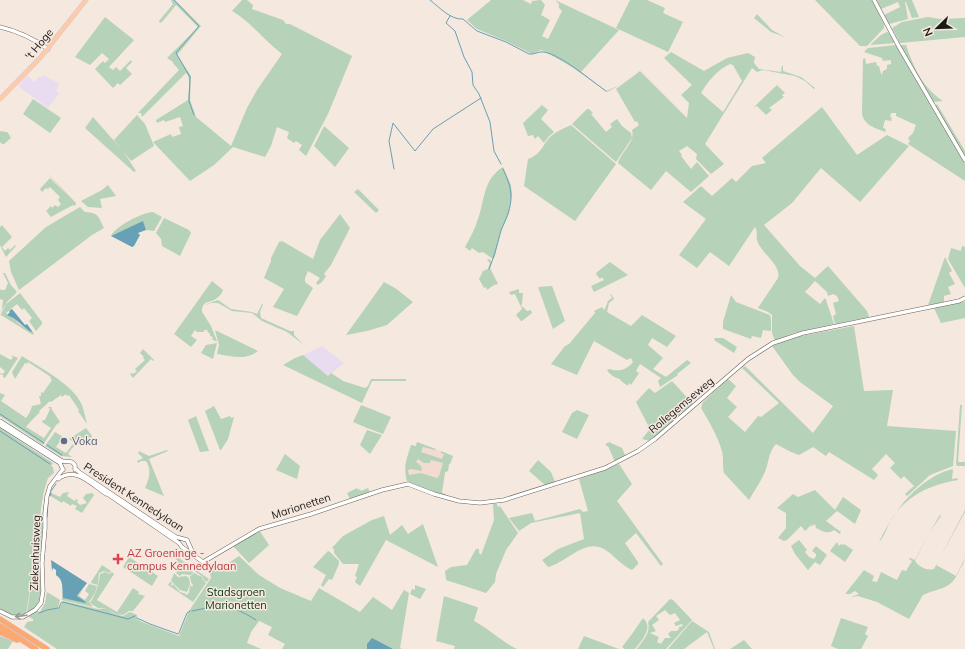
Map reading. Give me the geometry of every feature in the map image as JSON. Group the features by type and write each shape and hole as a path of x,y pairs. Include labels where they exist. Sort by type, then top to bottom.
{"highway":[{"path":"0,615 13,627"},
{"path":"0,619 48,649"},
{"path":"0,626 35,649"},
{"path":"0,633 35,649"}],"main road":[{"name":"'t Hoge","path":"0,103 1,98 48,49 86,0"}],"street":[{"path":"874,0 898,45 965,160"},
{"path":"0,27 17,32 40,43 48,49"},
{"name":"Rollegemseweg","path":"405,484 459,501 480,503 504,500 589,474 619,462 644,447 748,359 773,343 803,333 959,301 965,298"},
{"name":"President Kennedylaan","path":"0,421 60,460 74,463 76,469 80,473 176,537 187,540 194,553 203,560 208,560"},
{"name":"President Kennedylaan","path":"0,425 59,463 67,474 77,475 106,493 180,544 202,562 208,560"},
{"path":"63,468 66,462"},
{"name":"Ziekenhuisweg","path":"0,612 10,616 21,617 29,615 39,606 42,600 42,562 47,496 50,486 63,468"},
{"name":"President Kennedylaan","path":"72,474 76,469"},
{"path":"54,482 67,474"},
{"name":"Marionetten","path":"208,560 259,529 405,484"},
{"name":"President Kennedylaan","path":"180,544 183,540"},
{"name":"President Kennedylaan","path":"184,548 189,545"}],"shaded area":[{"path":"27,75 34,82 43,75 60,84 56,90 59,93 48,108 18,86"},
{"path":"322,346 344,363 328,376 303,355"},
{"path":"417,442 453,456 449,464 448,471 445,472 443,487 425,489 408,482 405,464 411,445 416,446"}],"green space":[{"path":"171,0 175,0 201,26 177,55 191,76 190,100 196,117 231,146 247,108 257,90 282,54 239,15 232,11 242,0 247,0 253,5 252,9 283,20 286,24 290,24 352,56 328,114 306,156 299,150 302,145 296,141 294,143 287,138 289,132 277,127 271,146 265,157 233,147 214,165 190,181 153,142 171,134 172,137 181,134 179,127 183,126 180,117 157,123 156,120 188,100 189,78 186,73 142,117 141,113 138,113 179,70 173,62 167,58 198,27 176,5 160,23 159,21 173,4"},
{"path":"491,0 523,0 531,4 532,1 541,0 545,5 541,15 550,20 542,36 548,39 562,11 559,8 559,4 555,0 619,30 581,72 606,91 620,85 607,92 572,67 544,51 541,50 532,54 477,29 467,20"},
{"path":"630,0 647,0 665,8 663,13 683,22 668,52 616,28"},
{"path":"815,0 872,0 884,24 884,28 867,46 860,46"},
{"path":"877,0 912,0 919,17 912,18 905,2 908,19 889,24 884,15 900,7 898,2 881,9"},
{"path":"757,14 772,30 785,37 771,32 754,18"},
{"path":"105,17 134,40 109,67 113,70 116,67 120,71 131,60 132,62 126,68 132,74 120,85 118,83 113,88 95,69 103,61 105,63 109,59 102,53 90,65 75,57"},
{"path":"928,17 940,19 965,18 965,37 900,43 892,28 902,22"},
{"path":"887,32 895,43 870,45 881,35"},
{"path":"896,45 965,164 965,181 908,144 910,141 908,138 913,133 916,125 896,116 896,113 891,113 891,121 885,120 883,128 886,129 885,132 870,126 863,118 863,59 865,58 866,64 876,62 877,66 879,66 881,74 887,69 887,65 891,64 891,60 883,61 882,58 864,52 868,48"},
{"path":"901,45 906,45 914,65 925,84 943,101 933,102"},
{"path":"671,52 704,71 727,58 748,53 755,57 754,63 759,69 781,72 783,66 783,71 801,77 815,88 814,89 805,81 795,76 763,70 757,72 752,68 705,144 724,164 711,174 696,159 697,154 687,146 679,151 682,155 681,156 691,169 697,162 709,176 691,192 666,171 651,190 618,163 632,139 632,130 639,125 637,121 635,122 616,89 640,71 687,118 689,103 681,95 692,85 664,58","holes":["730,64 733,65 742,81 723,112 701,93 717,72 725,66"]},
{"path":"777,85 785,93 782,95 784,97 769,108 772,110 766,115 757,106 754,107"},
{"path":"33,99 61,118 50,133 23,114"},
{"path":"937,104 965,151 965,157 935,107"},
{"path":"542,105 548,110 541,119 554,132 544,143 538,136 535,139 533,135 528,136 523,123"},
{"path":"822,107 857,155 887,135 909,146 860,202 821,168 792,203 764,225 800,266 815,278 828,266 867,311 869,317 835,324 833,316 836,314 833,303 839,301 837,296 833,294 828,296 827,292 815,281 805,292 820,304 825,298 834,324 794,333 775,341 772,333 772,315 758,308 778,278 778,273 774,263 762,249 757,240 757,232 755,227 729,266 710,252 697,268 679,255 706,219 683,202 701,186 712,196 732,178 736,182 752,166 766,163 762,158"},
{"path":"587,109 593,113 591,114 606,132 612,127 610,124 617,119 622,126 631,133 632,138 616,162 572,124"},
{"path":"137,115 145,124 154,146 131,161 114,140"},
{"path":"93,117 123,151 136,171 134,172 85,128"},
{"path":"571,125 616,164 575,221 524,186 528,159 539,152 551,136"},
{"path":"324,126 349,148 335,167 314,146"},
{"path":"0,131 7,132 12,138 8,134 11,138 2,144 0,142"},
{"path":"503,167 511,185 512,194 509,213 500,234 493,259 483,252 479,253 472,248 470,251 465,247 477,223 488,184 496,172"},
{"path":"45,171 76,203 75,206 73,205 51,217 46,211 51,206 52,208 55,205 58,207 61,204 58,200 60,197 50,187 48,189 46,188 42,192 40,189 50,178 67,195"},
{"path":"108,185 116,196 100,199 102,208 88,207 81,201 102,190"},
{"path":"358,189 379,210 376,213 354,192"},
{"path":"80,207 85,212 96,214 104,228 92,235 19,290 11,272 9,261 46,227"},
{"path":"153,212 162,217 154,231 146,230 143,222 111,236 117,228 123,224 143,214"},
{"path":"340,214 350,228 331,265 324,274 326,276 322,282 318,285 316,283 320,278 308,271 305,282 313,288 297,316 273,307 284,289 264,278 271,258 279,242 282,241 313,259 320,240"},
{"path":"164,218 189,230 191,233 180,256 162,246 161,239 156,233"},
{"path":"2,225 12,237 2,247 5,251 8,248 10,250 15,245 16,246 6,257 0,245 0,227"},
{"path":"962,246 965,247 965,288 948,259 951,248 961,251"},
{"path":"945,257 952,271 949,273 955,284 948,287 951,294 944,296 944,302 928,305"},
{"path":"489,259 492,262 490,268 498,284 487,290 486,287 484,288 479,279 483,271 488,269 490,263 487,260"},
{"path":"610,262 628,275 594,292 591,286 604,280 602,277 600,279 596,274 597,272"},
{"path":"3,273 5,273 11,285 17,292 7,302 0,313 3,300 0,299 0,289 5,290 8,283"},
{"path":"212,281 223,290 214,300 203,305 202,312 211,326 217,341 212,339 213,337 210,336 207,331 208,330 204,330 204,332 197,332 195,330 191,336 197,340 191,347 174,334"},
{"path":"384,282 395,288 413,302 387,325 346,335"},
{"path":"552,286 565,321 553,329 538,287"},
{"path":"519,289 519,293 523,293 522,307 527,311 531,310 532,313 522,321 516,315 522,309 515,294 511,295 509,292"},
{"path":"20,293 42,324 36,331 29,321 32,318 24,308 22,310 17,304 6,313 15,319 19,324 32,331 34,333 33,335 1,315 0,316 6,304"},
{"path":"610,294 614,299 609,303 607,312 631,326 642,315 676,336 667,347 652,338 648,345 663,358 653,369 666,377 687,360 691,363 677,374 678,375 660,387 658,381 661,378 640,364 636,371 639,373 631,385 629,383 628,386 620,379 612,376 607,370 625,369 633,362 631,358 627,360 594,341 577,375 551,364 595,313 594,311 602,307 604,310 605,309 608,301 612,298"},
{"path":"731,295 736,302 770,315 771,331 763,330 761,338 752,336 751,339 723,329 723,322"},
{"path":"218,300 231,309 252,312 257,314 263,304 260,312 261,318 290,331 294,331 294,335 304,345 287,332 262,321 252,313 232,311 218,303 206,305"},
{"path":"965,302 965,318 941,323 934,308"},
{"path":"854,326 864,391 893,390 887,426 956,431 953,466 930,475 907,496 905,494 914,486 904,476 901,479 890,468 895,463 886,454 872,469 878,475 874,480 829,452 826,456 813,447 799,455 776,444 771,451 766,470 749,500 724,473 722,451 713,428 701,408 703,402 728,379 736,386 727,398 737,407 728,417 745,432 758,416 761,417 779,403 742,368 745,366 813,433 833,406 800,382 793,375 772,346 790,338"},
{"path":"215,330 258,351 243,357 217,354 219,345"},
{"path":"715,338 723,338 737,347 734,353 714,340"},
{"path":"217,343 213,359 201,353 206,345"},
{"path":"143,349 154,360 153,361 151,359 133,378 130,374 137,371 135,369 145,360 140,353"},
{"path":"0,354 11,360 13,357 11,355 18,358 5,378 0,374 3,374 5,371 0,367"},
{"path":"303,355 328,376 331,373 343,381 365,388 368,386 371,379 406,379 406,381 372,381 362,403 283,365"},
{"path":"22,356 54,376 77,396 84,410 87,424 69,395 67,396 66,394 62,397 61,395 51,402 50,401 39,411 40,412 26,427 44,438 51,428 42,422 45,420 50,409 48,407 52,407 51,408 60,422 56,425 43,445 0,416 0,393 5,395 1,401 26,418 32,406 41,404 39,396 41,396 41,392 43,393 52,380 50,378 51,377 28,362 27,364 25,363 15,379 12,372"},
{"path":"672,381 693,404 686,411 680,413 681,415 650,441 642,439 650,429 636,402 649,388 655,393"},
{"path":"361,405 391,417 383,434 353,422"},
{"path":"960,405 962,405 958,462 965,462 965,466 957,466 956,464"},
{"path":"214,406 221,419 230,416 231,418 234,417 228,439 221,450 205,411"},
{"path":"577,410 589,415 577,439 562,432 572,413"},
{"path":"196,416 209,451 200,452 188,420"},
{"path":"0,428 53,463 51,466 53,467 54,473 48,478 44,491 39,535 26,614 19,615 6,613 0,609"},
{"path":"86,428 92,436 91,439 77,444 69,439"},
{"path":"367,430 382,435 370,454 360,445"},
{"path":"55,432 63,437 56,447 66,453 73,444 74,447 68,454 72,457 61,456 45,446"},
{"path":"417,442 436,449 423,447 421,452 442,459 444,454 441,453 441,451 453,456 449,464 448,471 445,472 442,493 446,494 445,496 407,481 405,467 407,459 411,445 416,446","holes":["418,459 424,463 430,463 431,460 443,463 439,476 437,478 421,473 409,475 408,470 411,469 422,471 421,466 416,462"]},
{"path":"609,442 622,448 626,457 615,462 608,446 606,446 606,443"},
{"path":"167,450 168,451 149,459 164,496 145,488 149,478 148,464 146,461 141,461 138,463 137,461 143,458 138,453 139,451 149,456"},
{"path":"285,454 300,466 297,479 276,470"},
{"path":"538,460 551,472 555,482 545,485 529,471"},
{"path":"619,464 632,484 617,501 663,564 661,566 636,533 625,543 638,562 632,570 608,551 597,546 590,546 576,552 548,567 542,560 558,549 584,539 580,513 531,523 519,531 509,518 532,513 535,521 580,509 583,512 588,511 579,479"},
{"path":"952,469 953,470 952,479 957,478 958,480 938,485 921,492 913,497 896,513 917,488 939,474"},
{"path":"357,488 361,491 368,488 370,492 350,499 347,493"},
{"path":"815,490 835,510 843,497 861,510 855,524 837,511 826,521 841,532 840,534 834,530 829,532 823,531 816,528 815,524 811,527 812,524 805,531 801,526 787,540 784,541 778,538 786,528 786,513 777,508 793,494 798,497"},
{"name":"Stadsgroen Marionetten","path":"46,492 40,561 41,594 38,604 31,612 32,614 37,610 40,612 45,603 47,592 60,600 58,608 63,601 98,609 107,609 114,614 123,616 130,612 137,615 137,619 142,622 179,636 189,611 211,578 210,573 202,565 218,570 239,556 259,575 280,588 311,601 319,588 360,612 373,597 392,610 404,590 409,593 400,648 402,649 282,649 285,644 268,635 272,627 259,621 251,632 247,643 261,649 57,649 24,627 27,622 33,621 27,612"},
{"path":"49,492 60,497 63,493 69,492 67,496 75,501 76,499 78,500 77,502 80,505 87,503 83,498 86,494 92,493 94,495 82,513 75,509 77,506 72,504 71,506 63,501 62,503 49,495"},
{"path":"493,504 497,504 498,507 500,506 518,533 506,550 496,574 495,582 486,593 446,580 445,571 451,567 467,565 476,549 479,549 479,553 481,555 494,520"},
{"path":"965,510 965,512 939,560"},
{"path":"940,515 941,516 929,533"},
{"path":"384,516 390,535 402,525 408,534 423,524 438,567 386,540 360,586 355,582 357,577 355,576 359,564 343,564 332,548 343,536 372,520"},
{"path":"890,522 881,540 879,542 885,530"},
{"path":"259,530 269,545 249,563 233,546"},
{"path":"929,533 915,561 921,567 926,569 934,569 936,565 956,576 965,558 957,576 953,581 949,585 923,595 909,619 877,602 858,596 851,597 859,594 855,591 850,594 845,594 864,570 874,576 872,581 877,582 881,572 897,580 902,570 906,571 912,561 909,559 915,560"},
{"path":"799,540 807,550 805,552 809,557 814,559 816,556 816,554 812,551 816,546 827,555 820,565 815,562 808,570 795,554 791,546"},
{"path":"837,542 839,546 844,544 853,550 845,562 830,551"},
{"path":"328,551 339,561 339,564 332,580 329,579 323,587 321,585 326,575 313,567"},
{"path":"178,556 180,559 209,579 207,582 202,576 184,564 179,565 176,559"},
{"path":"129,557 158,576 152,586 123,567"},
{"path":"102,565 111,571 109,573 104,571 99,573 98,585 91,583 91,582"},
{"path":"182,566 185,566 194,573 190,575 182,574 180,576 176,573"},
{"path":"105,572 109,574 112,572 114,574 97,600 117,612 133,588 139,592 138,594 145,596 133,611 129,611 123,615 115,614 107,609 98,608 90,603 94,597 100,574"},
{"path":"57,573 77,597 83,589 79,596 85,600 89,594 85,591 89,584 97,586 95,593 89,602 93,607 62,600 62,586 59,577 56,575"},
{"path":"174,573 178,577 187,576 189,578 190,584 187,592 180,590 171,581"},
{"path":"195,573 199,576 200,575 206,583 193,602 168,585 170,582 172,583 172,586 173,584 180,592 187,594 185,594 186,595 189,593 190,585 192,587 193,585 190,576"},
{"path":"415,585 426,589 420,599 410,594 412,589 415,590"},
{"path":"444,596 477,607 474,621 517,649 454,649 455,646 436,641"},
{"path":"670,599 673,600 692,620 666,649 637,649 647,633 649,626 648,622","holes":["665,610 670,615 675,613 680,620 674,623 676,626 682,624 683,626 679,627 677,631 671,631 668,634 671,638 665,638 661,644 657,642 659,637 650,633 656,631 652,625 659,620 656,616"]},
{"path":"643,618 647,626 644,638 635,649 625,649 622,647"},
{"path":"841,618 868,627 865,634 868,636 861,649 838,649 831,646"},
{"path":"692,621 709,632 715,649 707,632 684,649 668,649"},
{"path":"0,636 13,641 8,649 0,649"},
{"path":"584,636 619,649 578,649"},
{"path":"744,640 752,649 730,649"}],"water":[{"path":"143,221 146,230 138,233 140,235 132,247 111,236"},
{"path":"12,309 25,325 27,324 32,331 31,332 15,319 7,315"},
{"path":"51,560 87,583 77,596 86,602 85,603 63,598 61,582 59,577 56,575 56,570 53,568 52,571"},
{"path":"372,638 393,649 367,649 367,644"}],"waterway":[{"path":"174,0 199,26 176,53 190,77 189,101 194,115"},
{"path":"430,0 450,16 463,19 477,31 506,42 529,54 544,52 559,58 606,91"},
{"path":"450,16 446,23 455,31 464,57 472,72 473,85 479,94 490,122 494,151 501,164"},
{"path":"394,169 389,141 393,123 415,151 433,129 481,98"},
{"path":"489,269 501,230 509,212 511,199 510,188 503,169"},
{"path":"0,414 44,443"},
{"path":"0,431 50,464"},
{"path":"47,445 62,455"},
{"path":"51,491 56,484"},
{"path":"47,517 48,503"},
{"path":"59,608 63,602 128,619 135,616"},
{"path":"192,611 210,607 225,607 247,614 256,620"},
{"path":"39,613 58,608"},
{"path":"137,618 178,634 187,613 190,611"}],"place":[{"name":"Voka","path":"64,441"},
{"name":"AZ Groeninge - campus Kennedylaan","path":"118,559"}]}
